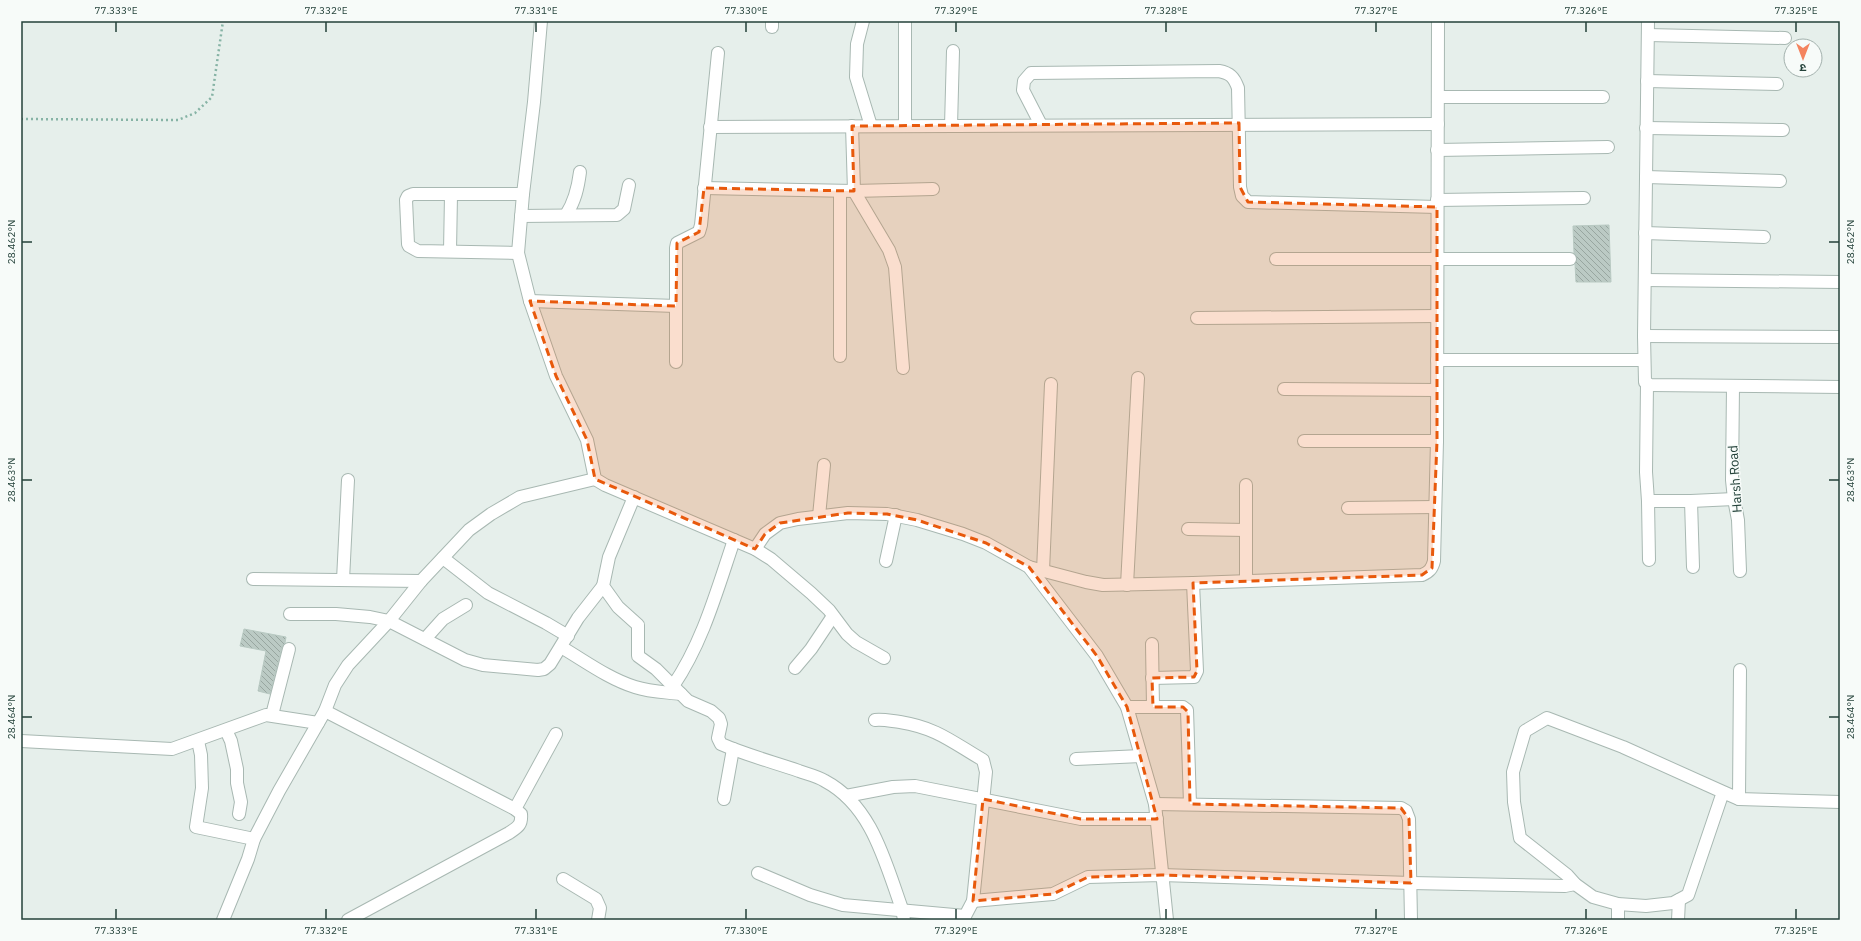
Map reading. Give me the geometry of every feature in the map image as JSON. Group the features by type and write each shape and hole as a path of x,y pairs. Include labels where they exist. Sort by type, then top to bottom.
{"street":[{"path":"541,21 518,253 530,301 556,376 587,440 595,479"},
{"path":"863,21 857,44 856,77 871,126"},
{"path":"904,21 905,126"},
{"path":"755,549 765,534 780,524 798,519 848,513 887,514 917,520 969,536 986,543 1029,567 1103,585 1422,575 1428,573 1432,568 1434,561 1437,442 1438,21"},
{"path":"1648,21 1644,336 1644,379 1647,384 1646,472 1648,501 1648,560"},
{"path":"1648,35 1785,38"},
{"path":"951,126 953,51"},
{"path":"676,362 677,243 699,232 718,53"},
{"path":"1041,125 1023,90 1024,81 1031,73 1228,72 1235,78 1238,88 1240,188 1242,196 1248,202 1437,204 1584,198"},
{"path":"1647,81 1777,84"},
{"path":"1438,97 1602,97"},
{"path":"710,127 1239,123 1438,124"},
{"path":"852,126 854,191 889,250 895,267 903,368"},
{"path":"1646,128 1783,130"},
{"path":"1438,150 1608,147"},
{"path":"566,215 573,204 578,188 580,172"},
{"path":"1646,178 1780,181"},
{"path":"521,216 558,217 583,214 603,216 617,214 624,209 629,185"},
{"path":"704,188 854,191 933,189"},
{"path":"840,190 840,356"},
{"path":"518,253 418,251 410,246 406,200 408,196 413,194 523,194"},
{"path":"450,251 451,195"},
{"path":"1645,233 1764,237"},
{"path":"1276,258 1570,259"},
{"path":"1645,280 1840,282"},
{"path":"530,301 676,306"},
{"path":"1197,318 1437,316"},
{"path":"1644,336 1840,337"},
{"path":"1437,360 1644,360"},
{"path":"1127,585 1138,378"},
{"path":"1043,571 1052,384"},
{"path":"1647,384 1840,386"},
{"name":"Harsh Road","path":"1733,386 1734,500 1738,520 1740,572"},
{"path":"1284,390 1437,390"},
{"path":"1304,440 1437,442"},
{"path":"819,516 824,465"},
{"path":"227,918 254,839 325,711 335,685 348,665 389,621 421,581 469,530 491,514 520,497 595,479 755,549 771,559 811,593 833,616 846,634 856,642 884,658"},
{"path":"342,580 348,480"},
{"path":"1246,484 1246,581"},
{"path":"290,614 336,614 370,617 389,621 465,660 474,663 538,670 544,669 550,664 578,618 603,586 609,556 634,497"},
{"path":"1648,501 1734,500"},
{"path":"1691,501 1693,567"},
{"path":"1348,508 1435,507"},
{"path":"886,561 896,515"},
{"path":"1188,529 1246,530"},
{"path":"677,690 704,630 734,540"},
{"path":"443,558 488,593 568,636"},
{"path":"1029,567 1098,656 1127,707 1155,804 1161,875 1167,920"},
{"path":"253,579 421,581"},
{"path":"1152,678 1194,676 1197,671 1193,583"},
{"path":"603,586 618,607 638,625 638,656 656,669 688,701 711,711 720,718 718,738 721,744 825,780 846,796 866,820 875,837 903,914"},
{"path":"425,639 443,619 466,604"},
{"path":"796,668 811,649 833,616"},
{"path":"1152,644 1153,707"},
{"path":"561,647 616,679 634,687 651,691 677,690"},
{"path":"272,715 288,649"},
{"path":"1739,799 1740,670"},
{"path":"1127,707 1183,707 1188,712 1190,804"},
{"path":"325,711 515,809 521,814 522,820 519,826 348,920"},
{"path":"21,741 165,750 179,748 261,717 272,715 318,723"},
{"path":"1724,792 1688,895 1673,904 1646,906 1618,904 1593,897 1575,884 1567,875 1520,838 1514,802 1513,772 1525,731 1547,718 1596,736 1724,792 1739,799 1840,802"},
{"path":"758,873 828,902 903,914 964,918 973,901 986,772 983,760 940,734 920,726 875,720"},
{"path":"226,730 231,741 237,769 237,782 241,802 239,814"},
{"path":"515,809 556,734"},
{"path":"198,741 202,788 196,827 254,839"},
{"path":"724,799 733,749"},
{"path":"1076,759 1141,756"},
{"path":"846,796 905,785 1081,819 1157,819"},
{"path":"1155,804 1401,808 1406,812 1409,819 1411,920"},
{"path":"973,901 1053,894 1088,877 1161,875 1411,883 1564,886 1575,884"},
{"path":"563,879 596,899 600,908 598,920"},
{"path":"1678,900 1678,920"},
{"path":"1618,904 1618,920"}],"path":[{"path":"21,119 178,120 195,113 212,97 223,21"}],"highlighted area":[{"path":"1239,123 1240,187 1248,202 1437,207 1437,441 1432,568 1422,575 1193,583 1197,671 1194,677 1152,678 1153,707 1183,707 1188,712 1190,804 1401,808 1409,819 1411,883 1161,875 1088,877 1053,894 973,901 983,799 1081,819 1157,819 1127,707 1097,656 1029,567 986,543 917,520 887,514 848,513 780,523 765,534 755,549 595,479 587,440 556,376 530,301 676,306 677,243 699,232 704,188 854,191 852,126"}],"building":[{"path":"1609,225 1611,282 1576,282 1575,264 1577,259 1574,253 1573,226"},
{"path":"244,629 286,637 270,694 258,691 266,651 240,646"}]}
